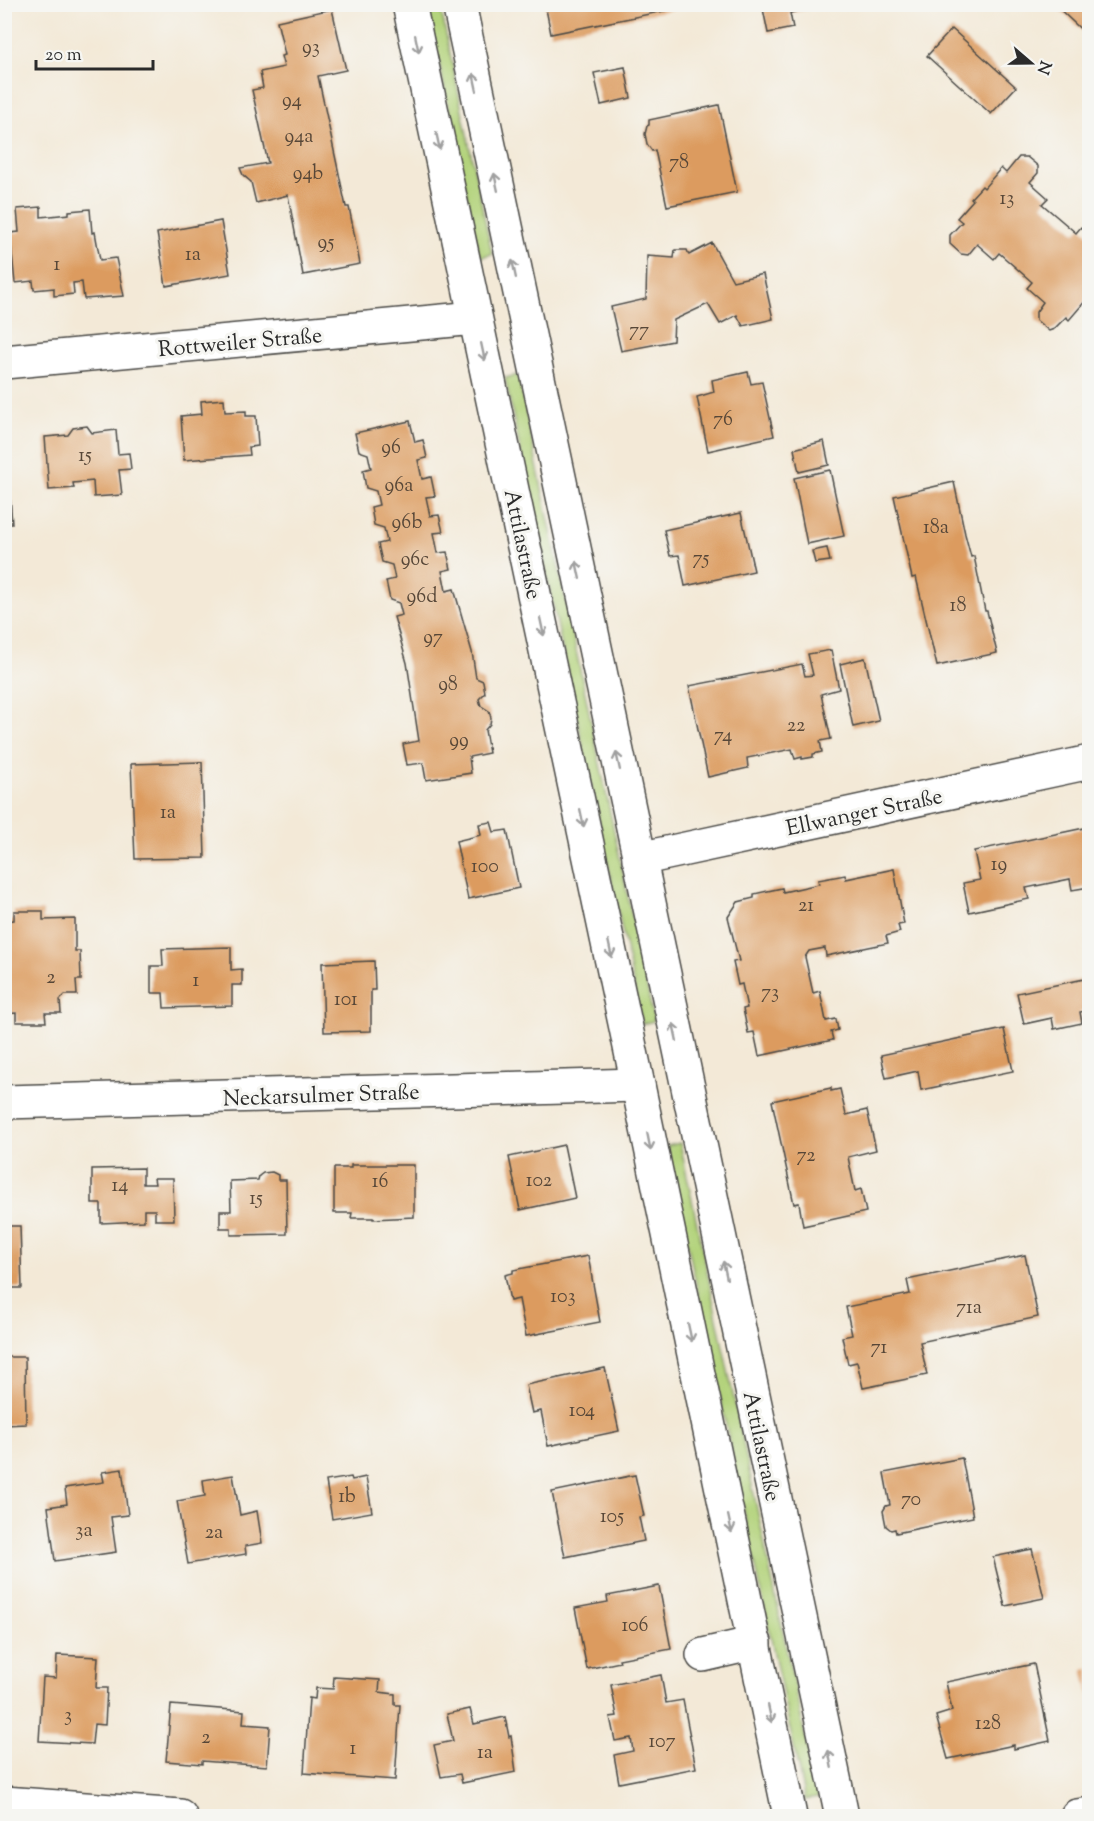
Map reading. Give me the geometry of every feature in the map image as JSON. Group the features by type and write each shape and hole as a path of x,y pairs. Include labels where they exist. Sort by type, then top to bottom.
{"main road":[{"name":"Attilastraße","path":"409,4 790,1816"},
{"name":"Attilastraße","path":"459,4 842,1816"},
{"name":"Rottweiler Straße","path":"4,362 476,318 523,308"},
{"name":"Ellwanger Straße","path":"639,859 1089,762"},
{"path":"638,1085 684,1075"},
{"name":"Neckarsulmer Straße","path":"4,1102 638,1085"},
{"path":"703,1655 754,1643"},
{"path":"4,1803 180,1816"},
{"path":"1077,1816 1089,1814"}],"green space":[{"path":"427,5 440,5 492,254 480,257"},
{"path":"518,375 654,1021 642,1024 505,378"},
{"path":"680,1143 818,1798 805,1800 667,1146"}],"building":[{"path":"545,4 689,4 689,6 551,34"},
{"path":"762,4 827,5 790,13 793,28 768,33"},
{"path":"1054,4 1089,4 1089,37"},
{"path":"332,9 346,70 318,76 360,264 303,275 288,195 256,203 251,182 243,175 240,168 268,163 252,90 263,88 260,72 284,67 281,56 285,55 277,21"},
{"path":"952,29 1016,87 991,114 927,56"},
{"path":"625,67 631,98 601,105 594,73"},
{"path":"719,105 737,192 667,206 655,150 652,151 647,144 645,134 649,120"},
{"path":"1019,157 1027,157 1038,166 1038,173 1030,182 1048,198 1042,204 1076,233 1081,227 1089,235 1089,301 1087,299 1069,320 1066,317 1049,331 1036,320 1036,312 1043,302 1027,288 1032,282 999,253 994,259 977,244 968,255 961,254 950,244 950,235 962,222 957,218 973,200 971,198 982,186 984,188 1001,168 1006,173"},
{"path":"41,207 41,217 90,209 92,233 95,232 100,260 116,258 124,296 84,299 82,282 73,283 74,294 54,296 54,288 34,290 33,281 15,283 10,233 19,232 17,209"},
{"path":"221,221 230,274 166,286 157,233"},
{"path":"712,243 733,281 763,274 773,319 743,326 737,315 720,324 708,304 674,320 673,341 621,351 611,307 646,299 647,256 674,258 675,250 687,250 689,255"},
{"path":"748,372 751,384 762,382 774,436 708,451 697,397 714,392 712,380"},
{"path":"224,399 225,412 246,411 246,416 256,416 258,446 249,447 250,455 184,460 181,416 202,414 201,401"},
{"path":"410,421 415,442 423,440 427,458 418,460 422,479 431,477 435,496 426,497 430,516 439,515 443,532 434,533 438,553 447,552 451,569 442,571 446,591 454,589 472,652 476,678 483,681 485,693 479,699 481,706 489,711 491,718 485,730 489,753 469,757 471,773 426,780 423,763 407,765 403,744 419,741 407,663 394,617 402,615 399,603 390,600 386,581 395,579 392,565 382,562 378,544 387,542 384,528 374,525 371,507 379,505 376,491 366,488 363,470 371,468 368,454 359,451 355,433"},
{"path":"87,426 92,433 116,430 118,454 129,453 131,469 119,470 122,495 94,497 93,481 73,483 74,488 49,490 45,437 68,435 73,428"},
{"path":"4,438 6,438 12,524 4,524"},
{"path":"824,441 829,465 799,472 794,449"},
{"path":"830,470 844,536 807,544 794,478"},
{"path":"954,482 965,534 971,557 974,556 985,611 987,611 997,653 937,666 916,577 912,578 894,496"},
{"path":"741,513 754,571 685,586 679,555 670,556 664,530"},
{"path":"827,548 830,561 815,563 812,551"},
{"path":"831,650 839,689 821,694 831,739 820,741 822,752 813,754 813,757 795,759 792,749 747,758 748,768 708,777 689,686 802,664 805,676 813,675 808,654"},
{"path":"865,658 879,721 853,727 840,664"},
{"path":"202,762 205,858 135,859 131,764"},
{"path":"491,822 494,832 507,830 519,888 468,899 456,841 481,835 479,824"},
{"path":"1089,827 1089,887 1072,890 1070,879 1026,888 1029,899 969,912 963,883 980,880 974,851"},
{"path":"894,869 904,924 898,925 900,932 886,936 888,943 826,956 825,948 809,951 805,957 813,993 820,991 826,1021 836,1019 838,1030 831,1032 833,1040 759,1056 754,1032 748,1033 743,1009 747,1008 742,984 738,985 733,962 739,961 728,917 738,902 754,898 754,894 782,888 783,892 819,884 818,880 845,875 846,879"},
{"path":"14,911 43,911 43,920 75,919 75,951 80,951 81,980 76,980 77,995 65,995 60,1000 61,1013 45,1013 46,1022 16,1022 16,1013 4,1014 4,921 14,920"},
{"path":"231,947 231,970 242,969 242,985 232,985 232,1006 164,1008 163,993 151,993 151,966 163,966 162,949"},
{"path":"374,961 375,990 371,990 371,1031 324,1032 322,963"},
{"path":"1089,978 1089,1010 1080,1012 1082,1023 1054,1029 1052,1018 1024,1024 1017,993"},
{"path":"1004,1029 1013,1071 921,1090 918,1071 886,1078 881,1055"},
{"path":"831,1088 831,1091 840,1089 846,1115 867,1110 876,1150 848,1157 855,1191 861,1189 866,1212 803,1226 799,1203 794,1204 772,1101"},
{"path":"564,1145 575,1198 520,1210 509,1157"},
{"path":"351,1165 414,1165 414,1217 351,1218 352,1213 334,1213 334,1168 351,1168"},
{"path":"143,1168 143,1184 155,1184 154,1178 173,1178 174,1220 155,1220 155,1210 144,1210 144,1221 101,1223 101,1204 92,1204 92,1169"},
{"path":"272,1172 278,1175 278,1180 286,1180 287,1234 231,1235 231,1228 220,1228 220,1211 231,1211 230,1181 258,1180 263,1173"},
{"path":"4,1226 20,1226 22,1288 4,1288"},
{"path":"1025,1255 1038,1317 920,1342 927,1375 863,1388 857,1362 848,1364 842,1337 852,1335 846,1307 910,1294 907,1280"},
{"path":"588,1256 600,1322 526,1336 519,1299 510,1301 505,1275 513,1273 513,1270"},
{"path":"4,1357 25,1357 26,1424 4,1425"},
{"path":"605,1368 619,1431 548,1446 541,1411 532,1413 526,1385"},
{"path":"962,1458 973,1517 896,1533 895,1529 891,1530 886,1526 883,1511 886,1506 890,1505 884,1473"},
{"path":"122,1469 128,1515 111,1517 116,1552 55,1561 48,1507 67,1504 65,1488 104,1482 102,1472"},
{"path":"233,1475 240,1515 257,1511 262,1543 245,1546 246,1554 188,1564 177,1501 205,1496 203,1480"},
{"path":"635,1475 644,1516 639,1517 644,1541 565,1557 552,1492"},
{"path":"351,1477 352,1480 366,1477 372,1512 332,1519 326,1481"},
{"path":"1032,1549 1044,1598 1005,1606 993,1557"},
{"path":"659,1586 671,1649 619,1659 620,1662 587,1669 575,1608 608,1602 607,1596"},
{"path":"57,1655 98,1657 96,1688 107,1688 105,1725 94,1724 92,1744 39,1741 43,1677 56,1678"},
{"path":"1034,1664 1050,1741 1014,1749 1014,1745 948,1759 936,1716 952,1711 946,1682"},
{"path":"1089,1668 1089,1695 1083,1669"},
{"path":"661,1675 666,1703 683,1700 696,1768 619,1783 614,1755 633,1751 631,1738 615,1741 610,1717 617,1716 611,1685"},
{"path":"334,1677 380,1680 379,1692 395,1694 395,1705 400,1705 395,1780 304,1773 309,1698 315,1699 316,1688 333,1689"},
{"path":"171,1705 244,1711 243,1724 270,1726 267,1766 166,1761"},
{"path":"470,1709 474,1724 505,1717 509,1737 511,1736 516,1772 462,1783 460,1774 441,1777 434,1745 453,1741 447,1714"}]}
